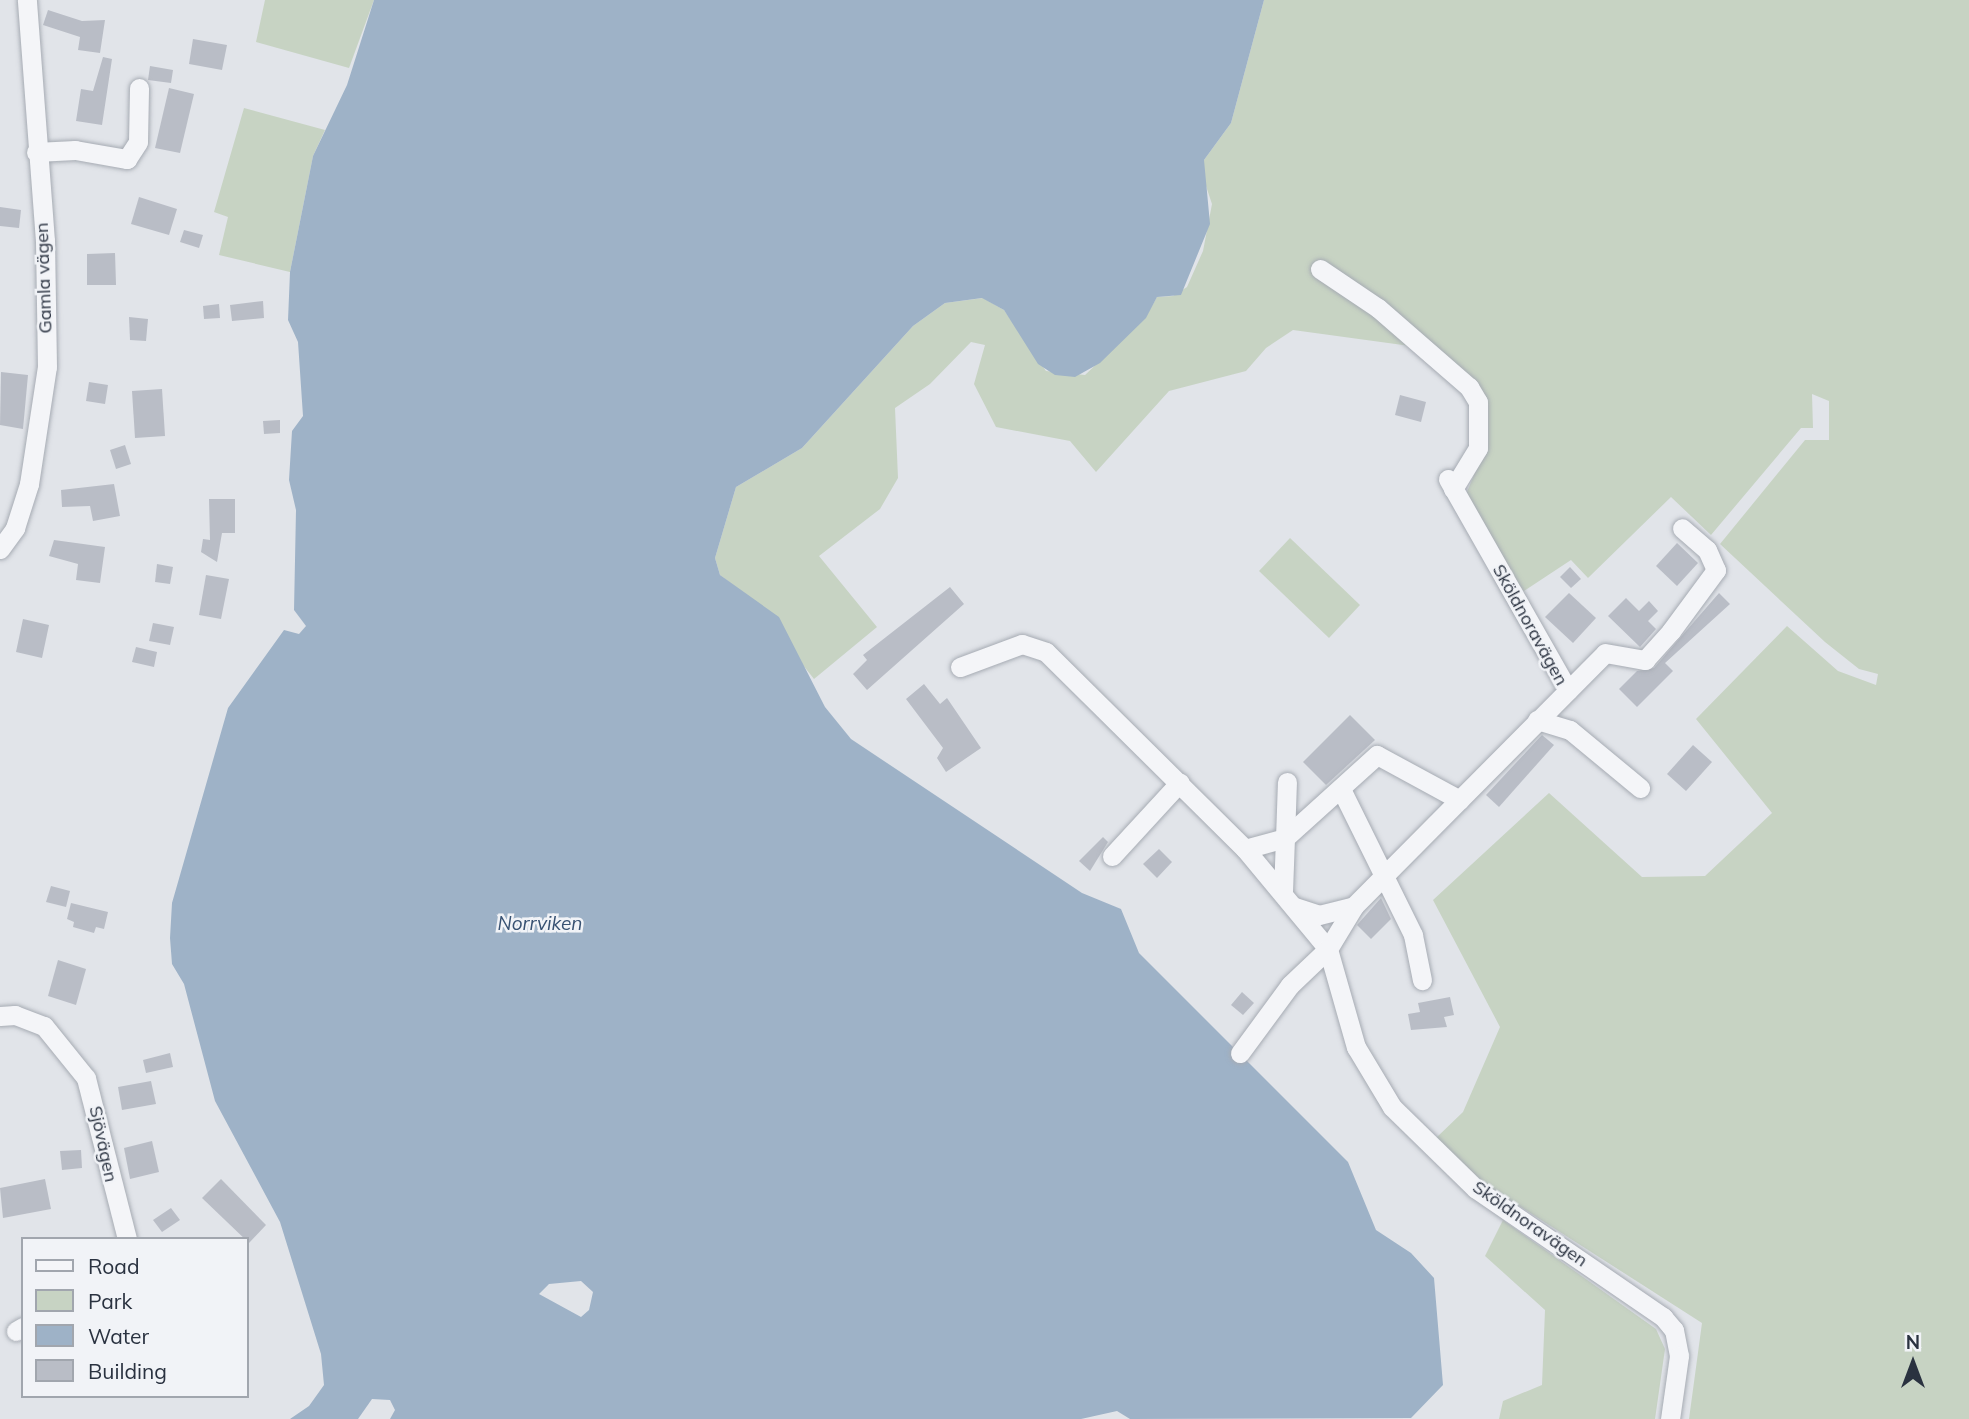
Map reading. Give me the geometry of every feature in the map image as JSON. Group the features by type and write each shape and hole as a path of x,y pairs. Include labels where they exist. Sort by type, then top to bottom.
{"street":[{"name":"Gamla vägen","path":"0,549 15,528 29,484 47,367 45,241 36,152 27,0"},
{"path":"36,152 75,150 127,159 138,142 139,88"},
{"name":"Sköldnoravägen","path":"1320,269 1378,308 1469,387 1478,402 1478,448 1451,484 1568,690 1354,906 1328,949"},
{"path":"1568,690 1605,653 1645,660 1716,570 1707,550 1682,528"},
{"name":"Sköldnoravägen","path":"960,667 1022,644 1046,652 1245,849 1328,949 1356,1047 1392,1107 1476,1189 1663,1317 1674,1330 1679,1356 1670,1419"},
{"path":"1537,720 1570,730 1640,788"},
{"path":"1245,849 1285,838 1377,755 1460,800"},
{"path":"1112,856 1180,782"},
{"path":"1287,782 1285,838 1289,899 1319,915 1354,906"},
{"path":"1341,789 1413,935 1422,980"},
{"path":"1240,1052 1290,985 1328,949"},
{"name":"Sjövägen","path":"0,1016 15,1015 44,1026 86,1078 126,1237"}],"green space":[{"path":"265,0 374,0 349,68 256,42"},
{"path":"1264,0 1969,0 1969,1419 1689,1419 1702,1323 1485,1184 1436,1138 1463,1112 1500,1027 1433,900 1549,793 1642,877 1705,876 1772,813 1696,719 1787,626 1838,671 1876,685 1878,674 1859,669 1825,642 1720,544 1805,440 1829,440 1829,401 1812,394 1813,428 1801,428 1711,535 1671,497 1588,578 1571,560 1521,593 1464,499 1484,451 1486,425 1432,349 1293,330 1266,348 1246,371 1169,391 1096,472 1070,441 996,427 974,384 985,345 971,342 930,384 895,408 898,478 880,509 819,556 877,627 814,679 750,598 720,575 715,558 736,487 802,448 913,326 945,303 983,298 1004,310 1046,371 1085,375 1145,318 1157,297 1173,296 1187,287 1203,251 1212,204 1203,177 1204,160 1231,123"},
{"path":"244,108 325,130 313,156 290,272 219,255 228,217 214,212"},
{"path":"1290,538 1360,605 1329,638 1259,571"},
{"path":"1503,1220 1656,1329 1665,1349 1655,1419 1499,1419 1503,1401 1542,1385 1545,1310 1485,1256"}],"water":[{"name":"Norrviken","path":"374,0 1264,0 1231,123 1204,160 1210,224 1181,295 1157,297 1146,318 1100,363 1075,377 1055,375 1038,364 1004,310 982,298 945,303 913,326 802,448 736,487 715,558 720,575 779,617 825,707 851,739 1082,893 1121,909 1139,953 1348,1162 1376,1230 1411,1253 1434,1278 1443,1385 1411,1418 1130,1419 1117,1411 1081,1419 390,1419 395,1410 390,1400 372,1399 358,1419 290,1419 309,1406 324,1385 321,1354 280,1222 215,1101 184,984 172,964 170,938 172,903 228,708 284,630 299,634 306,626 294,610 296,510 289,480 292,431 303,416 298,342 288,320 290,272 313,156 347,85","holes":["581,1281 593,1292 589,1310 581,1317 539,1294 549,1284"]}],"building":[{"path":"48,10 82,21 105,20 100,53 78,50 80,37 43,25"},
{"path":"193,39 227,45 222,70 189,64"},
{"path":"103,57 112,59 102,125 76,121 81,89 93,91"},
{"path":"150,66 173,70 171,83 148,80"},
{"path":"169,88 194,94 180,153 155,148"},
{"path":"139,197 177,209 169,235 131,224"},
{"path":"0,207 21,210 19,228 0,226"},
{"path":"184,230 203,235 199,248 180,242"},
{"path":"115,253 116,285 87,285 87,254"},
{"path":"263,301 264,318 232,321 230,305"},
{"path":"219,304 220,318 204,319 203,306"},
{"path":"129,317 148,319 146,341 130,340"},
{"path":"1,372 28,375 23,429 0,425"},
{"path":"89,382 108,385 105,404 86,401"},
{"path":"162,389 165,436 135,438 132,391"},
{"path":"1400,395 1426,402 1421,422 1395,415"},
{"path":"280,420 280,433 264,434 263,421"},
{"path":"125,445 131,464 116,469 110,450"},
{"path":"114,484 120,516 93,521 90,506 62,507 61,490"},
{"path":"209,499 235,499 235,533 222,533 217,562 201,552 203,539 210,540"},
{"path":"54,540 105,547 100,583 76,580 78,564 49,556"},
{"path":"1677,543 1698,563 1677,586 1656,566"},
{"path":"157,564 173,567 170,584 155,582"},
{"path":"1570,567 1581,579 1571,588 1560,577"},
{"path":"206,575 229,579 221,619 199,615"},
{"path":"950,587 964,604 867,690 853,674 867,660 863,655"},
{"path":"1569,593 1596,618 1573,643 1545,617"},
{"path":"1719,593 1730,604 1665,663 1673,671 1637,707 1619,689 1637,671 1654,668"},
{"path":"1626,598 1639,611 1649,601 1658,611 1648,621 1656,629 1640,647 1608,616"},
{"path":"23,619 49,625 42,658 16,652"},
{"path":"153,623 174,627 170,645 149,641"},
{"path":"136,647 157,652 154,667 132,662"},
{"path":"924,684 940,704 947,698 981,748 946,772 937,758 943,748 906,699"},
{"path":"1350,715 1375,740 1326,785 1303,762"},
{"path":"1542,735 1554,745 1499,807 1486,795"},
{"path":"1693,745 1712,762 1686,791 1667,774"},
{"path":"1103,837 1108,842 1090,871 1079,861"},
{"path":"1159,849 1172,862 1157,878 1143,864"},
{"path":"51,886 70,891 66,907 46,902"},
{"path":"1381,898 1391,919 1371,939 1357,925"},
{"path":"71,903 108,912 104,929 96,927 94,933 73,927 74,922 67,919"},
{"path":"58,960 86,969 76,1005 48,996"},
{"path":"1242,992 1254,1003 1243,1015 1231,1005"},
{"path":"1450,997 1454,1015 1444,1017 1447,1027 1411,1030 1408,1014 1420,1012 1418,1003"},
{"path":"170,1053 173,1067 146,1073 143,1060"},
{"path":"151,1081 156,1104 122,1110 118,1087"},
{"path":"152,1141 159,1172 130,1179 124,1148"},
{"path":"81,1150 82,1168 62,1170 60,1151"},
{"path":"45,1179 51,1209 3,1218 0,1188"},
{"path":"221,1179 266,1225 249,1243 248,1237 243,1237 202,1198"},
{"path":"171,1208 180,1220 162,1232 153,1220"}]}
